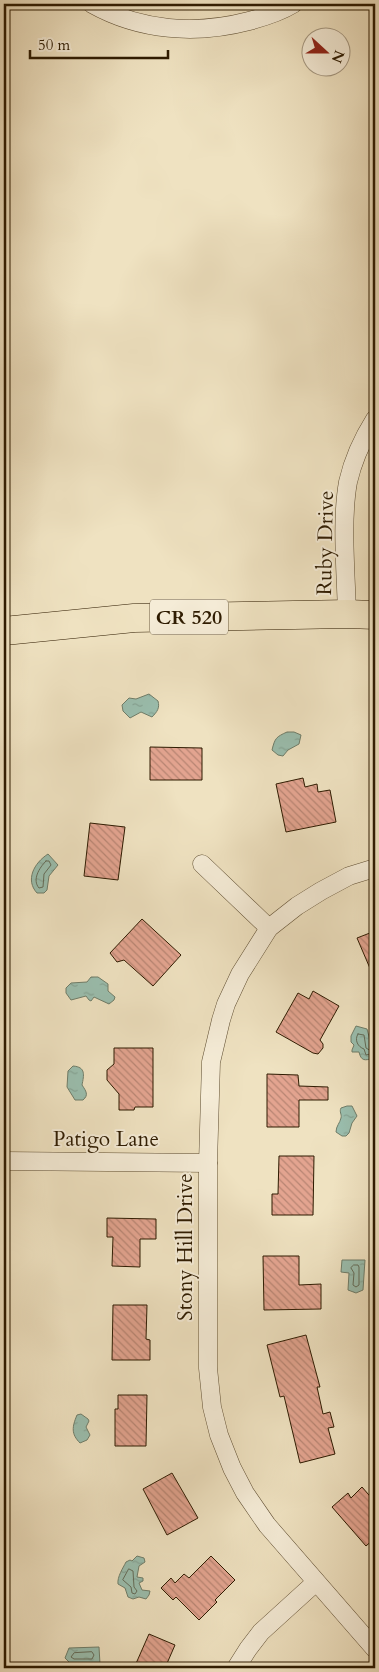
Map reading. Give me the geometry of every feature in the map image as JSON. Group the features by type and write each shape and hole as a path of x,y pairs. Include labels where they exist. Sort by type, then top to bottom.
{"main road":[{"name":"CR 520","path":"4,631 134,618 375,615"}],"street":[{"path":"92,4 121,18 142,24 191,30 234,25 265,16 293,4"},
{"name":"Ruby Drive","path":"347,614 345,520 348,484 352,467 365,436 375,419"},
{"path":"202,864 269,928"},
{"name":"Stony Hill Drive","path":"375,868 349,876 297,906 269,928 240,974 220,1020 211,1062 208,1163 208,1368 212,1407 219,1435 232,1468 246,1494 267,1525 375,1649"},
{"name":"Patigo Lane","path":"4,1161 208,1163"},
{"path":"236,1668 261,1632 316,1582"}],"water":[{"path":"149,694 159,703 158,710 152,717 141,712 130,718 123,711 122,705 129,698 136,699"},
{"path":"287,732 301,735 299,744 288,750 283,756 278,755 272,750 274,743 276,738"},
{"path":"48,854 58,865 49,876 47,890 44,893 37,893 32,883 33,872 39,862"},
{"path":"91,977 98,977 108,984 108,991 115,997 114,1000 109,1004 94,997 91,1001 86,996 71,1000 66,993 66,988 71,983 87,982"},
{"path":"356,1026 367,1029 371,1044 375,1049 373,1058 364,1060 359,1052 352,1052 354,1045 351,1042 351,1036"},
{"path":"73,1066 80,1068 83,1072 82,1085 86,1095 83,1100 75,1100 67,1087 68,1071"},
{"path":"352,1106 357,1116 352,1123 349,1133 346,1136 342,1136 336,1130 341,1118 341,1108"},
{"path":"342,1260 365,1260 363,1290 356,1293 348,1290 349,1273 341,1272"},
{"path":"81,1414 89,1421 86,1427 90,1435 87,1440 80,1443 75,1437 73,1430 77,1415"},
{"path":"137,1556 144,1558 145,1562 139,1566 137,1577 143,1578 143,1581 139,1583 142,1590 150,1591 146,1599 128,1597 125,1588 118,1584 119,1576 126,1562 132,1561"},
{"path":"99,1647 100,1664 69,1665 65,1658 69,1648"}],"building":[{"path":"150,747 202,748 202,780 150,780"},
{"path":"303,778 305,787 317,784 318,792 330,790 336,822 286,832 276,784"},
{"path":"90,823 125,827 118,880 84,876"},
{"path":"142,919 181,955 153,986 124,960 117,962 110,953"},
{"path":"375,931 375,980 357,938"},
{"path":"313,991 339,1006 320,1040 323,1048 318,1054 276,1032 298,993 309,999"},
{"path":"114,1048 153,1048 153,1107 135,1107 134,1110 119,1110 119,1094 107,1080 107,1070 114,1064"},
{"path":"267,1074 298,1075 299,1086 328,1087 328,1100 299,1100 299,1127 267,1127"},
{"path":"279,1156 314,1156 313,1215 272,1215 272,1194 278,1194"},
{"path":"107,1218 156,1219 156,1239 140,1239 140,1267 112,1266 113,1237 107,1237"},
{"path":"263,1256 299,1256 299,1285 321,1284 321,1309 264,1310"},
{"path":"113,1305 147,1305 146,1339 150,1340 150,1360 112,1360"},
{"path":"306,1335 320,1387 317,1387 323,1414 330,1412 334,1427 328,1428 335,1454 300,1463 284,1396 280,1397 267,1345"},
{"path":"118,1395 147,1395 146,1446 115,1446 115,1409 118,1409"},
{"path":"172,1473 198,1518 167,1535 143,1489"},
{"path":"362,1487 375,1502 375,1538 366,1546 332,1507 348,1493 351,1498"},
{"path":"211,1556 235,1580 199,1620 176,1597 173,1600 161,1588 171,1578 175,1583 184,1574 189,1578"},
{"path":"149,1634 175,1645 165,1668 134,1668"}]}
